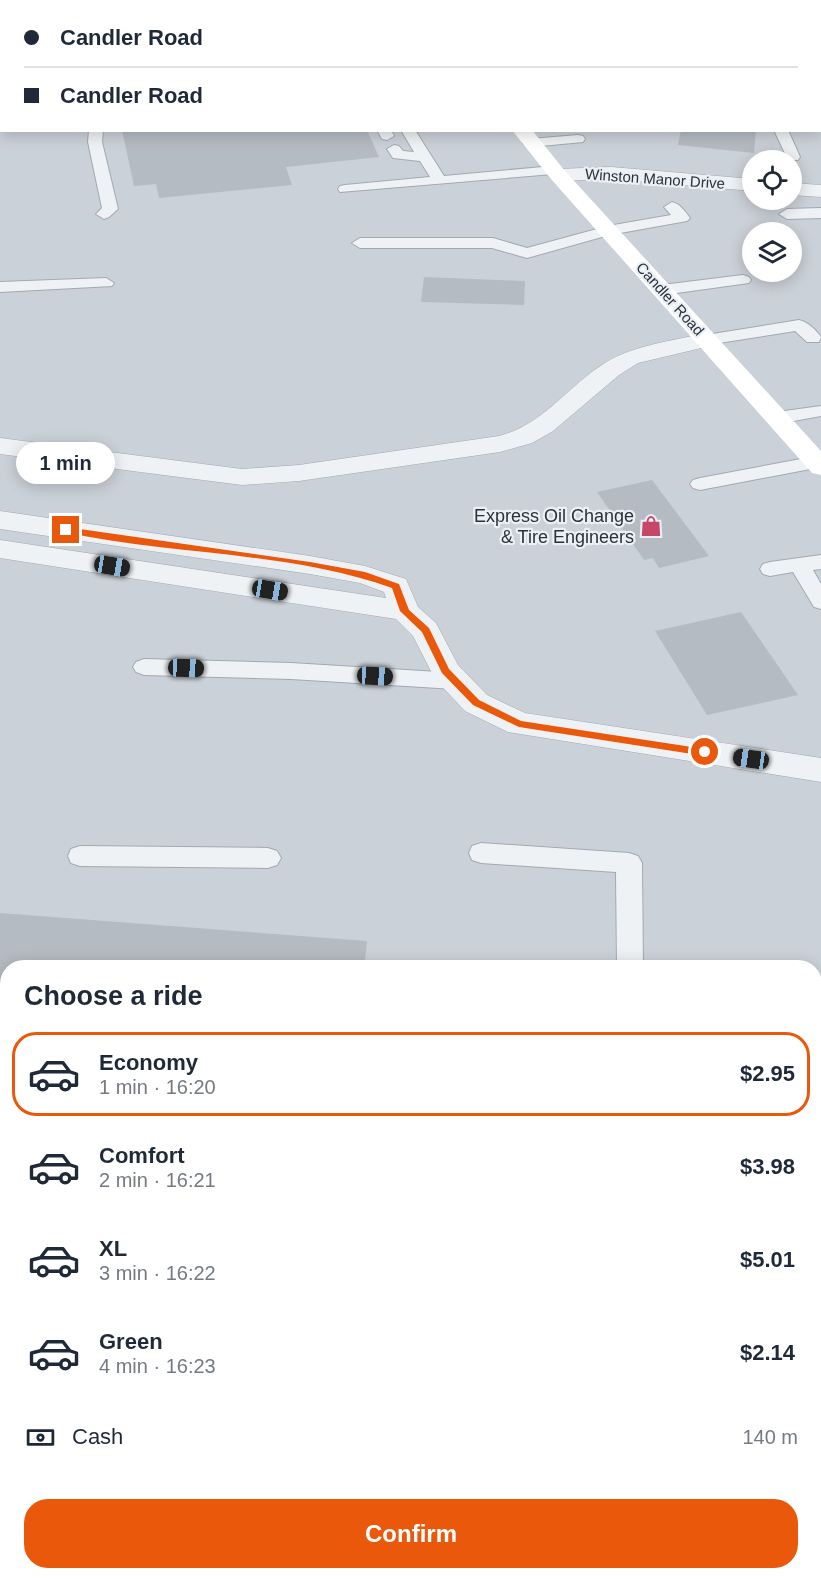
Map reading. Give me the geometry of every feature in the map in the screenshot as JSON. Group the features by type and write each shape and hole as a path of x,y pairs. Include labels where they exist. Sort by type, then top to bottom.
{"main road":[{"name":"Candler Road","path":"525,137 819,465"}],"street":[{"name":"Winston Manor Drive","path":"555,172 611,173 742,185"},
{"path":"802,190 821,191"},
{"path":"0,446 242,477 299,473 500,444 523,438 544,426 610,370 630,358 706,340"},
{"path":"0,520 365,575 396,586 405,611 425,630 446,671 476,702 519,724 821,770"},
{"path":"0,549 405,611"}],"lane":[{"path":"96,132 95,142 110,209 105,214"},
{"path":"409,132 439,180"},
{"path":"782,132 789,150"},
{"path":"525,137 578,139"},
{"path":"388,139 398,155 424,157"},
{"path":"345,189 555,172"},
{"path":"360,243 493,243 527,253 608,231 682,218 672,207"},
{"path":"787,214 821,213"},
{"path":"662,290 742,280"},
{"path":"0,287 106,283"},
{"path":"706,340 799,325 813,338"},
{"path":"777,418 821,411"},
{"path":"700,484 819,465"},
{"path":"770,569 821,562"},
{"path":"800,566 821,602"},
{"path":"144,667 291,671 455,681"},
{"path":"481,853 629,863 630,960"},
{"path":"80,856 268,858"}],"shaded area":[{"path":"0,132 821,132 821,960 0,960"}],"building":[{"path":"122,132 368,132 379,157 286,167 292,185 159,198 156,184 134,186"},
{"path":"681,132 756,132 754,150 742,152 678,145"},
{"path":"424,277 525,281 524,305 421,302"},
{"path":"652,480 709,556 659,568 653,558 644,560 597,492"},
{"path":"741,612 798,695 707,715 655,631"},
{"path":"0,913 367,941 365,960 0,960"}],"place":[{"name":"Express Oil Change & Tire Engineers","path":"651,526"}],"route":[{"path":"66,530 365,575 396,586 405,611 425,630 446,671 476,702 519,724 705,752"}]}
